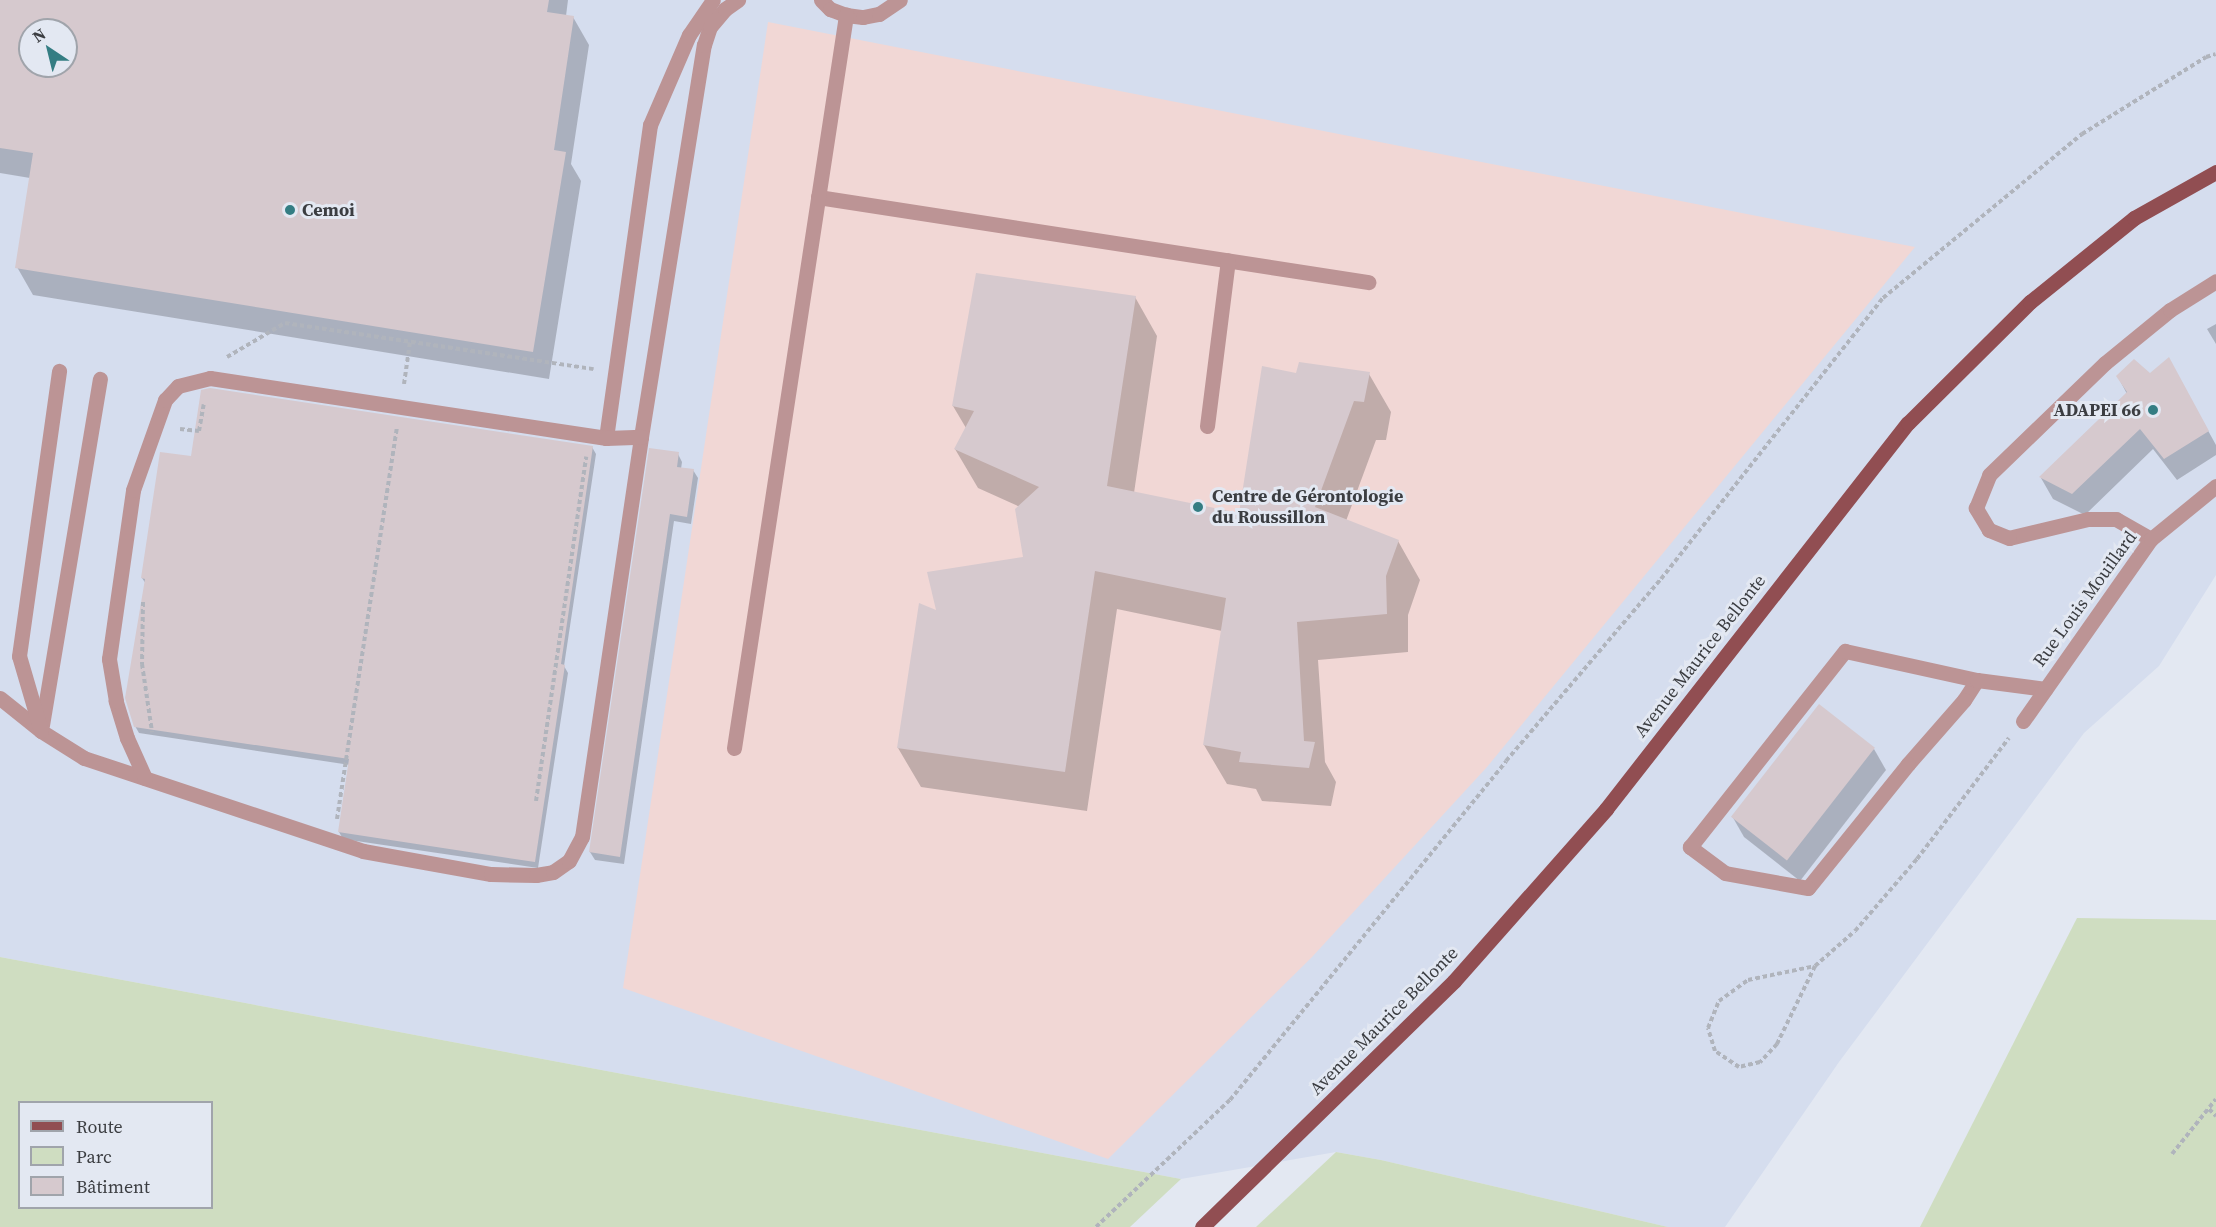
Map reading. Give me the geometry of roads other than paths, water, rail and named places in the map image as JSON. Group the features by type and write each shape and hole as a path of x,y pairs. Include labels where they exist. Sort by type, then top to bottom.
{"main road":[{"name":"Avenue Maurice Bellonte","path":"1202,1227 1454,981 1606,808 1908,423 2030,302 2134,218 2216,172"}],"street":[{"path":"606,438 650,125 689,35 713,0"},
{"path":"0,698 41,731 84,758 363,851 491,874 536,875 553,872 568,861 582,837 641,438 704,45 710,27 724,9 738,0"},
{"path":"821,0 830,9 846,15 862,17 879,14 900,0"},
{"path":"734,748 846,15"},
{"path":"818,197 1368,282"},
{"path":"1207,426 1228,260"},
{"path":"2151,540 2116,519 2088,519 2009,538 1989,530 1976,508 1989,475 2105,363 2170,310 2216,281"},
{"path":"41,731 20,656 59,371"},
{"path":"145,778 127,738 116,701 109,659 133,490 148,442 165,400 178,386 210,378 606,438 641,438"},
{"path":"41,731 100,379"},
{"name":"Rue Louis Mouillard","path":"2023,721 2151,540 2216,486"},
{"path":"1977,680 1964,700 1908,764 1808,888 1725,873 1690,847 1845,651 1977,680 2045,689"}],"place":[{"name":"Cemoi","path":"290,210"},
{"name":"ADAPEI 66","path":"2153,410"},
{"name":"Centre de Gérontologie du Roussillon","path":"1198,507"}]}
